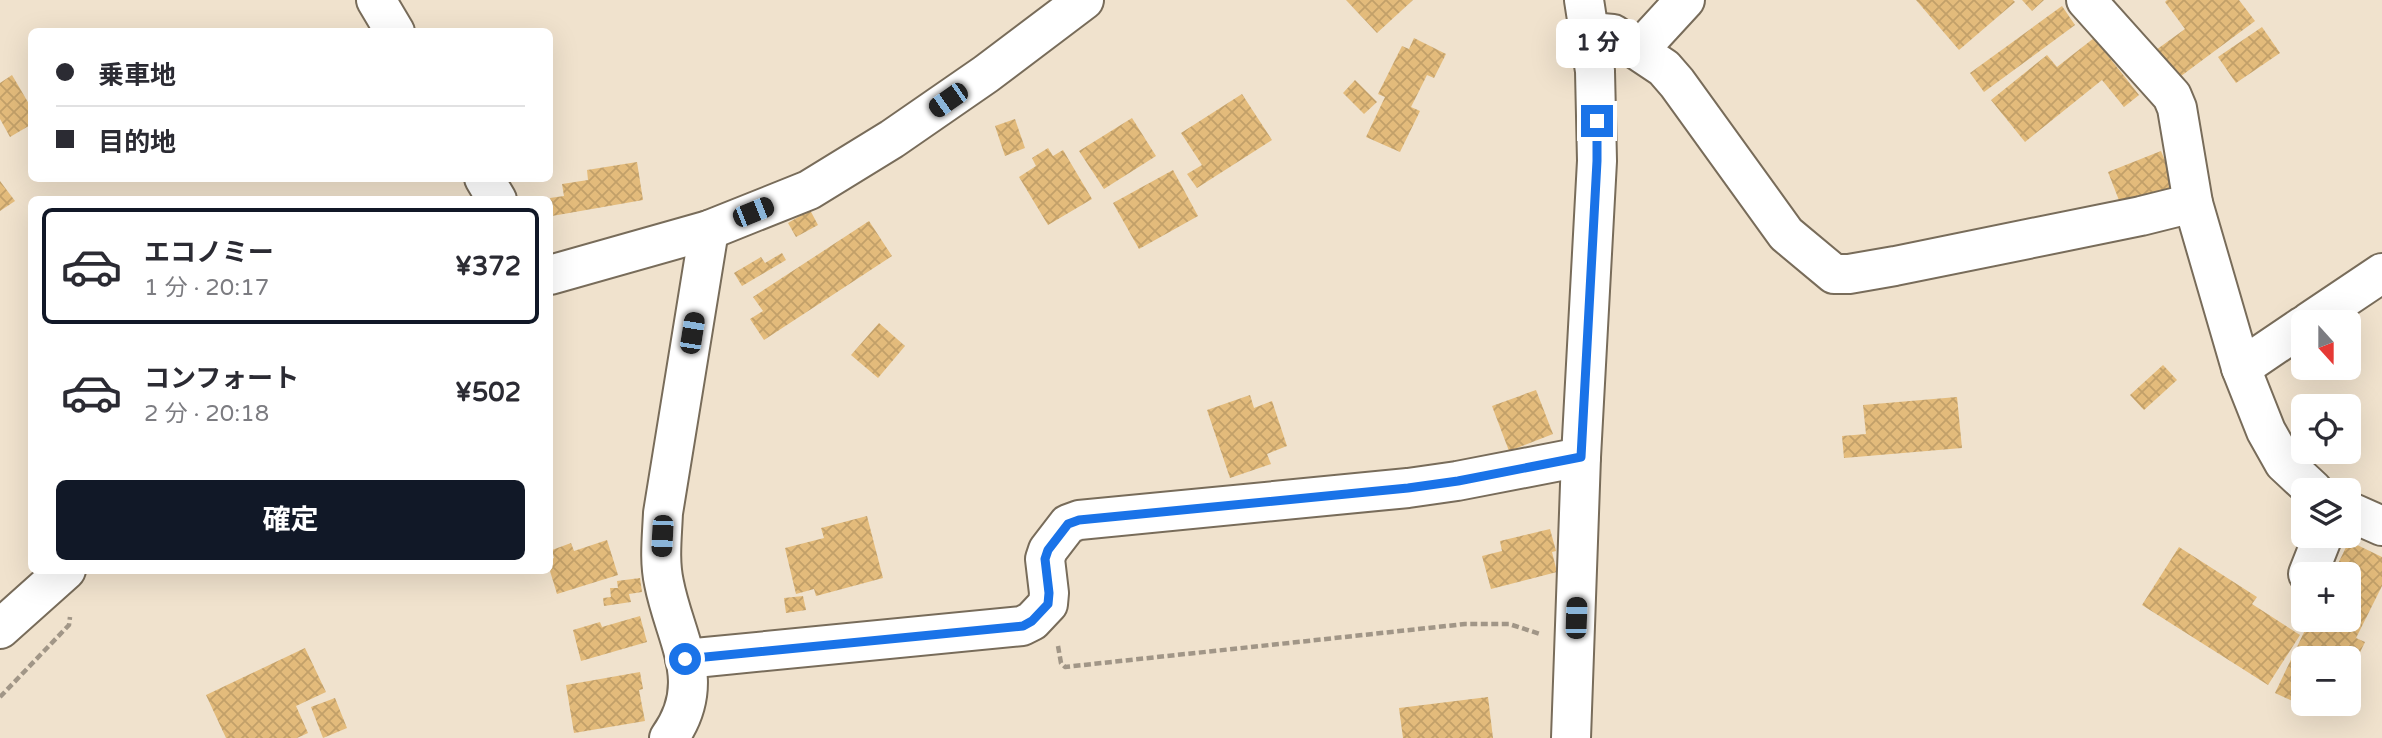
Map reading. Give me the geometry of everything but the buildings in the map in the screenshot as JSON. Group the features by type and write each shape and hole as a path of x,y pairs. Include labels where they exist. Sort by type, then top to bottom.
{"street":[{"path":"376,0 394,28"},
{"path":"553,274 709,230 809,190 846,169 976,81 1084,0"},
{"path":"1639,50 1685,0"},
{"path":"2086,0 2172,96 2177,108 2193,203 2241,368 2266,430 2284,463 2300,478"},
{"path":"1587,16 1664,68 1786,234 1834,274 1895,266 2193,203"},
{"path":"1571,738 1581,457 1597,161 1597,100 1587,16"},
{"path":"669,738 677,727 689,689 682,639 664,585 660,559 663,513 709,230"},
{"path":"2327,310 2382,273"},
{"path":"2241,368 2291,334"},
{"path":"685,659 1023,626 1032,621 1048,604 1045,559 1048,550 1068,524 1079,520 1408,488 1581,457"},
{"path":"2361,517 2382,526"},
{"path":"0,629 62,574"}],"path":[{"path":"1042,609 1051,619 1061,663 1065,667 1465,624 1509,624 1575,645"}],"route":[{"path":"685,659 1023,626 1032,621 1048,604 1045,559 1048,550 1068,524 1079,520 1408,488 1581,457 1597,121"}]}
